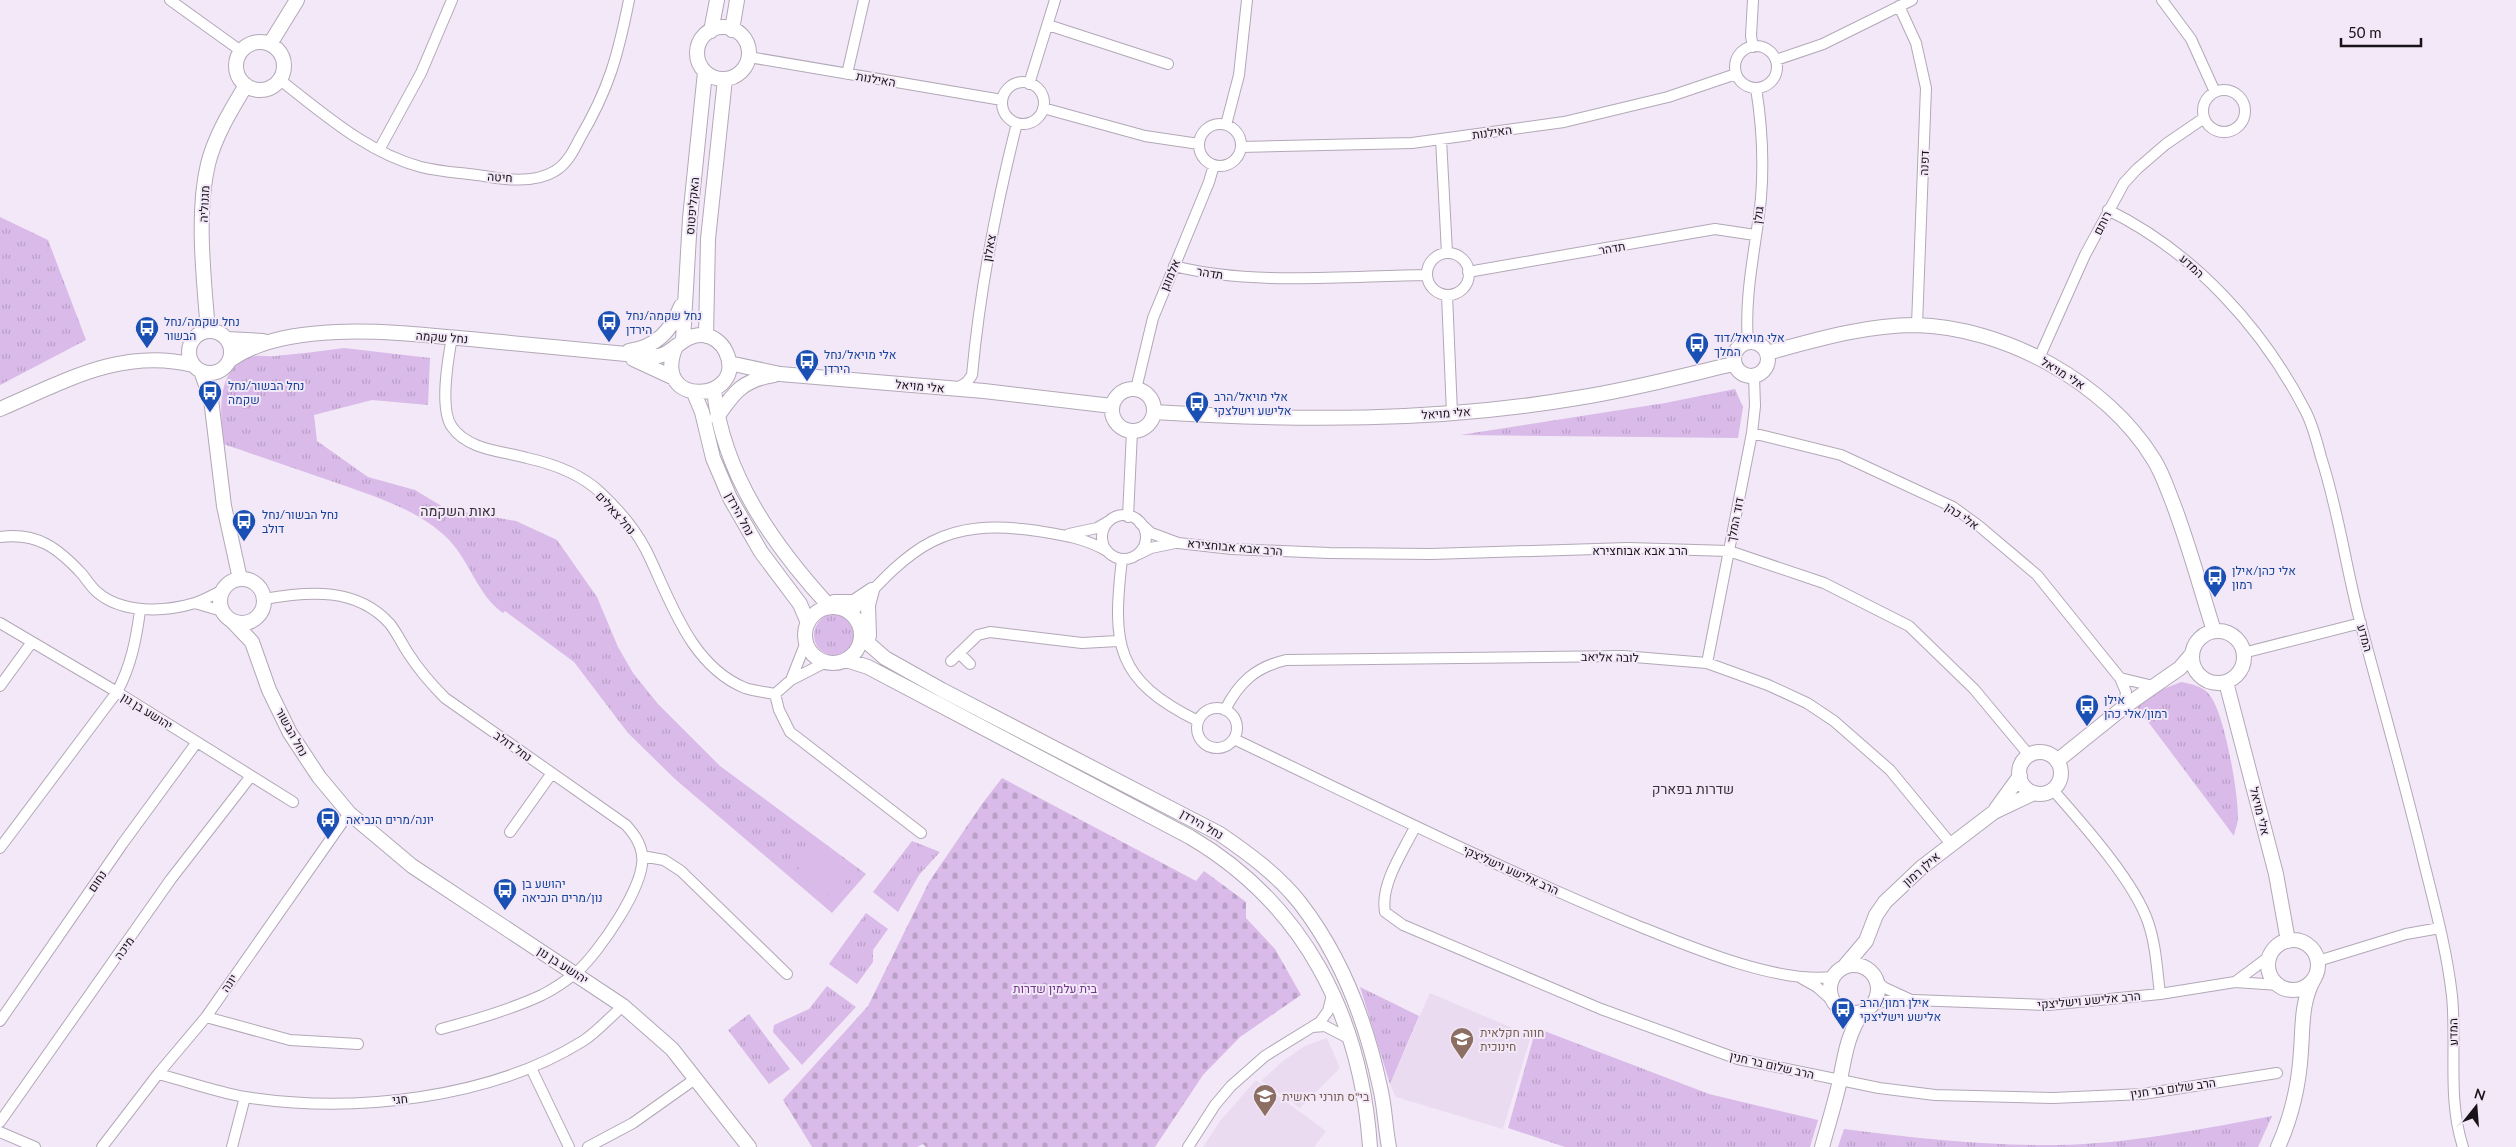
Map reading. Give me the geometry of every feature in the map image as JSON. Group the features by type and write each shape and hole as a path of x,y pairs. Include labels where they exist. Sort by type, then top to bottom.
{"street":[{"path":"170,0 241,51"},
{"path":"270,44 297,0"},
{"path":"379,150 421,73 452,0"},
{"name":"חיטה","path":"280,80 358,139 420,167 496,178 534,178 555,171 569,158 597,110 610,81 620,48 629,0"},
{"path":"711,31 717,0"},
{"path":"732,30 737,0"},
{"path":"847,74 864,0"},
{"path":"1029,84 1055,0"},
{"path":"1226,125 1239,75 1247,0"},
{"path":"1753,0 1751,36 1753,47"},
{"path":"1776,60 1823,44 1912,0"},
{"path":"2162,0 2191,39 2215,92"},
{"name":"דפנה","path":"1899,6 1916,43 1926,88 1917,326"},
{"path":"1048,25 1168,64"},
{"path":"719,28 732,30 739,33 745,40 749,57 745,68 738,75 725,79 715,78 700,67 696,54 701,38 719,28"},
{"path":"254,42 270,44 276,48 284,60 283,74 280,80 274,85 260,90 246,85 236,69 241,51 254,42"},
{"path":"1753,47 1767,50 1776,60 1776,72 1771,82 1756,88 1742,82 1736,74 1738,56 1753,47"},
{"name":"האילנות","path":"749,57 1002,100"},
{"name":"האקליפטוס","path":"680,343 705,72"},
{"name":"האילנות","path":"1241,147 1412,143 1564,122 1668,97 1736,74"},
{"name":"האקליפטוס","path":"706,336 708,239 725,79"},
{"path":"1015,84 1029,84 1040,91 1043,98 1043,108 1037,119 1031,123 1017,123 1005,114 1002,100 1008,88 1015,84"},
{"name":"מגנוליה","path":"208,331 202,262 204,188 208,163 218,136 246,85"},
{"name":"גולן","path":"1748,342 1746,315 1760,199 1763,151 1756,88"},
{"path":"2228,90 2240,97 2245,109 2242,122 2238,127 2225,132 2212,128 2204,118 2206,100 2215,92 2228,90"},
{"path":"1043,108 1145,136 1199,144"},
{"name":"רותם","path":"2039,358 2108,210 2124,183 2166,144 2204,118"},
{"name":"צאלון","path":"972,375 978,315 990,242 1017,123"},
{"path":"1220,124 1226,125 1238,136 1241,147 1237,157 1230,164 1214,165 1202,155 1199,144 1203,133 1208,128 1220,124"},
{"path":"1441,139 1447,253"},
{"name":"אלמוגן","path":"1136,389 1153,318 1209,182 1214,165"},
{"name":"המדע","path":"2108,210 2130,221 2173,248 2211,284 2251,327 2283,371 2308,416 2331,487 2360,623 2396,749 2440,928 2452,998 2454,1096 2458,1132 2463,1147"},
{"name":"תדהר","path":"1468,272 1715,228 1755,235"},
{"path":"1447,253 1463,260 1468,272 1467,281 1462,289 1447,295 1432,288 1427,275 1431,261 1447,253"},
{"name":"תדהר","path":"1174,266 1212,275 1251,278 1427,275"},
{"path":"613,353 639,349 656,342 669,330 685,295"},
{"path":"1447,295 1452,413"},
{"path":"707,312 717,335 732,349 753,362 780,374"},
{"name":"אלי מויאל","path":"1767,353 1831,335 1899,326 1917,326 1972,334 2030,353 2082,384 2111,407 2154,460 2176,511 2214,631"},
{"path":"211,399 226,365 230,346 227,339 219,332 208,331 196,336 190,345 189,353 211,399 224,506 240,579"},
{"name":"נחל שקמה","path":"227,339 272,341 342,332 452,337 613,353 661,355 680,343"},
{"path":"694,336 706,336 720,343 725,349 729,363 725,379 714,390 694,393 680,385 674,378 671,361 680,343 694,336"},
{"name":"נחל צאלים","path":"452,337 446,386 446,410 448,420 453,428 471,443 494,452 526,457 558,466 580,477 601,493 632,528 646,549 669,603 700,653 718,671 746,688 775,694"},
{"name":"נחל שקמה","path":"226,365 247,349 272,341"},
{"path":"1748,342 1759,344 1767,353 1766,367 1762,372 1754,376 1743,374 1733,364 1735,351 1740,345 1748,342"},
{"path":"0,409 95,369 121,362 156,358 190,345"},
{"name":"נחל שקמה","path":"613,353 638,360 674,378"},
{"path":"156,358 197,368 209,373 226,365"},
{"name":"אלי מויאל","path":"729,363 780,374 984,391 1112,406"},
{"name":"אלי מויאל","path":"1154,412 1304,419 1452,413 1578,398 1733,364"},
{"path":"717,417 738,388 757,378 780,374"},
{"path":"956,389 967,382 972,375 984,391"},
{"name":"דוד המלך","path":"1707,663 1752,434 1755,406 1754,376"},
{"path":"1136,389 1147,394 1151,399 1154,412 1150,422 1132,431 1118,423 1112,406 1124,391 1136,389"},
{"name":"נחל הירדן","path":"714,390 717,417 727,449 757,514 776,542 828,604"},
{"name":"נחל הירדן","path":"694,393 702,412 713,458 730,498 761,552 800,604 808,623"},
{"path":"1128,517 1132,431"},
{"name":"אלי כהן","path":"1752,434 1841,455 1953,508 1979,526 2037,575 2120,678 2126,692 2124,707"},
{"path":"852,614 872,590 899,563 917,549 957,531 991,526 1063,535 1089,540 1112,556 1122,559 1135,556 1141,551 1146,537 1140,523 1128,517 1116,517 1097,528 1063,535"},
{"path":"1106,551 1102,536 1105,526 1110,521"},
{"name":"הרב אבא אבוחצירא","path":"1140,523 1151,532 1178,543 1232,549 1329,553 1430,554 1628,548 1729,551 1824,584 1909,626 1974,689 2030,755"},
{"path":"0,537 27,537 48,543 66,556 97,592 120,604 140,611 195,603 223,590 230,583 240,579 248,580 259,587 264,599 262,611 256,619 244,623 195,603"},
{"name":"הרב אבא אבוחצירא","path":"1135,556 1151,548 1178,543"},
{"path":"1122,559 1116,615 1118,641 1126,661 1134,676 1150,692 1169,707 1198,721"},
{"path":"223,590 220,601 227,616"},
{"path":"790,680 806,642 808,623 817,612 828,604 854,602 872,590"},
{"path":"872,590 866,641 846,660 826,662 790,680 775,694 779,710 790,732 921,833"},
{"name":"נחל דולב","path":"264,599 297,593 332,594 357,599 374,609 391,625 426,678 445,698 626,825 637,838 642,856"},
{"path":"828,604 845,609 852,614 859,624 866,641"},
{"path":"0,848 117,692 126,674 134,648 140,611"},
{"name":"נחל הבשור","path":"227,616 252,642 269,690 290,733 319,777 349,814"},
{"name":"נחל הבשור","path":"252,642 256,619"},
{"name":"יהושע בן נון","path":"0,623 117,692 293,802"},
{"path":"2243,653 2360,623"},
{"path":"2057,760 2124,707 2180,668 2192,654 2199,640 2214,631 2224,632 2234,637 2243,653 2240,671 2226,682 2210,682 2201,676 2195,670 2192,654"},
{"path":"951,661 978,635 990,632 1082,643 1118,641"},
{"name":"נחל הירדן","path":"866,641 885,658 942,690 1185,814 1243,850 1272,874 1299,902 1324,939 1348,983 1380,1086 1389,1147"},
{"path":"0,686 32,642"},
{"path":"806,642 818,658 826,662"},
{"path":"959,653 970,664"},
{"name":"לובה אליאב","path":"1226,710 1234,692 1253,672 1269,664 1286,660 1623,656 1707,663 1768,685 1799,699 1834,721 1890,770 1951,844"},
{"name":"נחל הירדן","path":"846,660 868,667 1221,855 1242,871 1283,914 1313,955 1332,995 1350,1039 1363,1093 1370,1147"},
{"path":"2120,678 2159,682 2176,675 2201,676"},
{"name":"אלי מויאל","path":"2226,682 2276,874 2288,941"},
{"path":"1212,709 1226,710 1235,718 1237,725 1234,739 1227,746 1220,748 1206,745 1198,735 1198,721 1205,712 1212,709"},
{"name":"הרב אלישע וישליצקי","path":"1234,739 1415,827 1664,936 1735,962 1798,977 1817,987 1837,1006"},
{"name":"נחום","path":"0,1021 123,843 197,742"},
{"path":"2041,752 2057,760 2060,767 2060,779 2053,790 2041,794 2034,793 2024,787 2020,776 2021,764 2030,755 2041,752"},
{"path":"510,832 552,773"},
{"name":"מיכה","path":"0,1122 171,879 250,776"},
{"name":"אילן רמון","path":"1994,812 2020,776"},
{"path":"2053,790 2116,868 2143,908 2154,945 2160,994"},
{"name":"אילן רמון","path":"1839,972 1866,941 1876,915 1885,902 1951,844 1994,812 2034,793"},
{"name":"יהושע בן נון","path":"349,814 412,866 576,973 623,1006 672,1049 749,1147"},
{"name":"יונה","path":"102,1147 158,1074 206,1017 349,814"},
{"name":"הרב שלום בר חנין","path":"1415,827 1388,884 1383,900 1385,912 1402,925 1601,1009 1738,1059 1840,1081 1936,1095 2053,1098 2142,1094 2277,1073"},
{"path":"441,1029 475,1021 542,994 576,973 590,958 634,893 641,873 642,856 664,860 681,871 786,974"},
{"path":"2318,961 2406,934 2440,928"},
{"name":"אילן רמון","path":"1866,941 1874,977"},
{"path":"2278,1147 2289,1121 2297,1088 2302,1050 2302,1011 2308,990 2315,977 2318,961 2307,945 2288,941 2281,944 2270,956 2269,972 2281,987 2294,998 2302,1011"},
{"name":"הרב אלישע וישליצקי","path":"2235,982 2270,956"},
{"path":"1822,1147 1840,1081 1846,1042 1845,1024 1830,990 1839,972 1858,966 1874,977 1877,995 1853,1026 1846,1042"},
{"name":"הרב אלישע וישליצקי","path":"1798,977 1839,972"},
{"name":"הרב אלישע וישליצקי","path":"1874,977 1885,988 1913,1000"},
{"path":"2281,987 2298,990 2305,987 2315,977"},
{"name":"הרב אלישע וישליצקי","path":"1866,1009 1885,1001 1913,1000 2048,1005 2160,994 2235,982 2281,987"},
{"path":"1188,1147 1215,1104 1248,1068 1325,1017 1332,995"},
{"name":"חגי","path":"158,1074 245,1097 312,1103 403,1100 474,1085 531,1068 584,1040 623,1006"},
{"path":"1837,1006 1855,1013 1866,1009"},
{"path":"206,1017 290,1040 358,1044"},
{"path":"1310,1027 1325,1026 1350,1039"},
{"path":"531,1068 569,1147"},
{"path":"588,1147 633,1123 694,1078"},
{"path":"232,1147 245,1097"},
{"path":"0,1132 35,1147"}],"shaded area":[{"name":"חווה חקלאית חינוכית","path":"1430,993 1531,1036 1503,1129 1396,1097 1390,1084"},
{"path":"1327,1038 1340,1068 1300,1108 1261,1081 1283,1061 1305,1046"},
{"name":"בי\"ס תורני ראשית","path":"1256,1080 1326,1131 1314,1147 1203,1147 1220,1121"}],"green space":[{"path":"0,217 48,240 86,340 0,385"},
{"path":"344,348 430,358 428,405 372,400 314,415 317,441 368,477 415,490 458,516 463,512 516,521 557,540 597,597 618,647 633,673 658,704 720,766 866,874 832,913 675,779 628,733 574,662 494,605 479,586 453,544 432,525 405,509 376,497 223,444 221,420 222,395 225,383 237,364 254,356 275,356"},
{"path":"1735,389 1743,407 1738,438 1460,435 1665,403"},
{"path":"835,614 850,620 856,635 850,650 835,656 820,650 814,635 820,620"},
{"path":"2181,682 2198,686 2205,690 2211,697 2221,721 2230,755 2236,791 2238,822 2234,836 2137,707 2156,692"},
{"name":"בית עלמין שדרות","path":"1002,778 1196,881 1204,871 1246,902 1246,918 1275,949 1301,995 1240,1037 1203,1075 1155,1147 926,1147 923,1144 917,1147 812,1147 783,1100 868,1006 929,882"},
{"path":"912,841 940,852 919,875 898,912 873,892"},
{"path":"813,848 850,875 833,899 796,872"},
{"path":"866,913 888,929 873,950 873,962 857,984 829,964"},
{"path":"827,986 856,1007 802,1065 773,1032 774,1025 809,1009"},
{"path":"1360,987 1419,1016 1390,1084"},
{"path":"749,1014 790,1069 769,1084 728,1030"},
{"path":"1539,1029 1709,1094 1818,1120 1810,1147 1565,1147 1508,1128 1535,1032 1537,1033"},
{"path":"2272,1116 2258,1147 1838,1147 1844,1129 1950,1141 2057,1145 2138,1139"}],"place":[{"name":"נחל שקמה/נחל הירדן","path":"609,343"},
{"name":"נחל שקמה/נחל הבשור","path":"147,349"},
{"name":"אלי מויאל/דוד המלך","path":"1697,365"},
{"name":"אלי מויאל/נחל הירדן","path":"807,382"},
{"name":"נחל הבשור/נחל שקמה","path":"210,413"},
{"name":"אלי מויאל/הרב אלישע וישלצקי","path":"1197,424"},
{"name":"נחל הבשור/נחל דולב","path":"244,542"},
{"name":"אלי כהן/אילן רמון","path":"2215,598"},
{"name":"אילן רמון/אלי כהן","path":"2087,727"},
{"name":"יונה/מרים הנביאה","path":"328,840"},
{"name":"יהושע בן נון/מרים הנביאה","path":"505,911"},
{"name":"אילן רמון/הרב אלישע וישליצקי","path":"1843,1030"},
{"name":"חווה חקלאית חינוכית","path":"1462,1060"},
{"name":"בי\"ס תורני ראשית","path":"1265,1117"}],"district":[{"name":"נאות השקמה","path":"458,510"},
{"name":"שדרות בפארק","path":"1693,788"}]}
